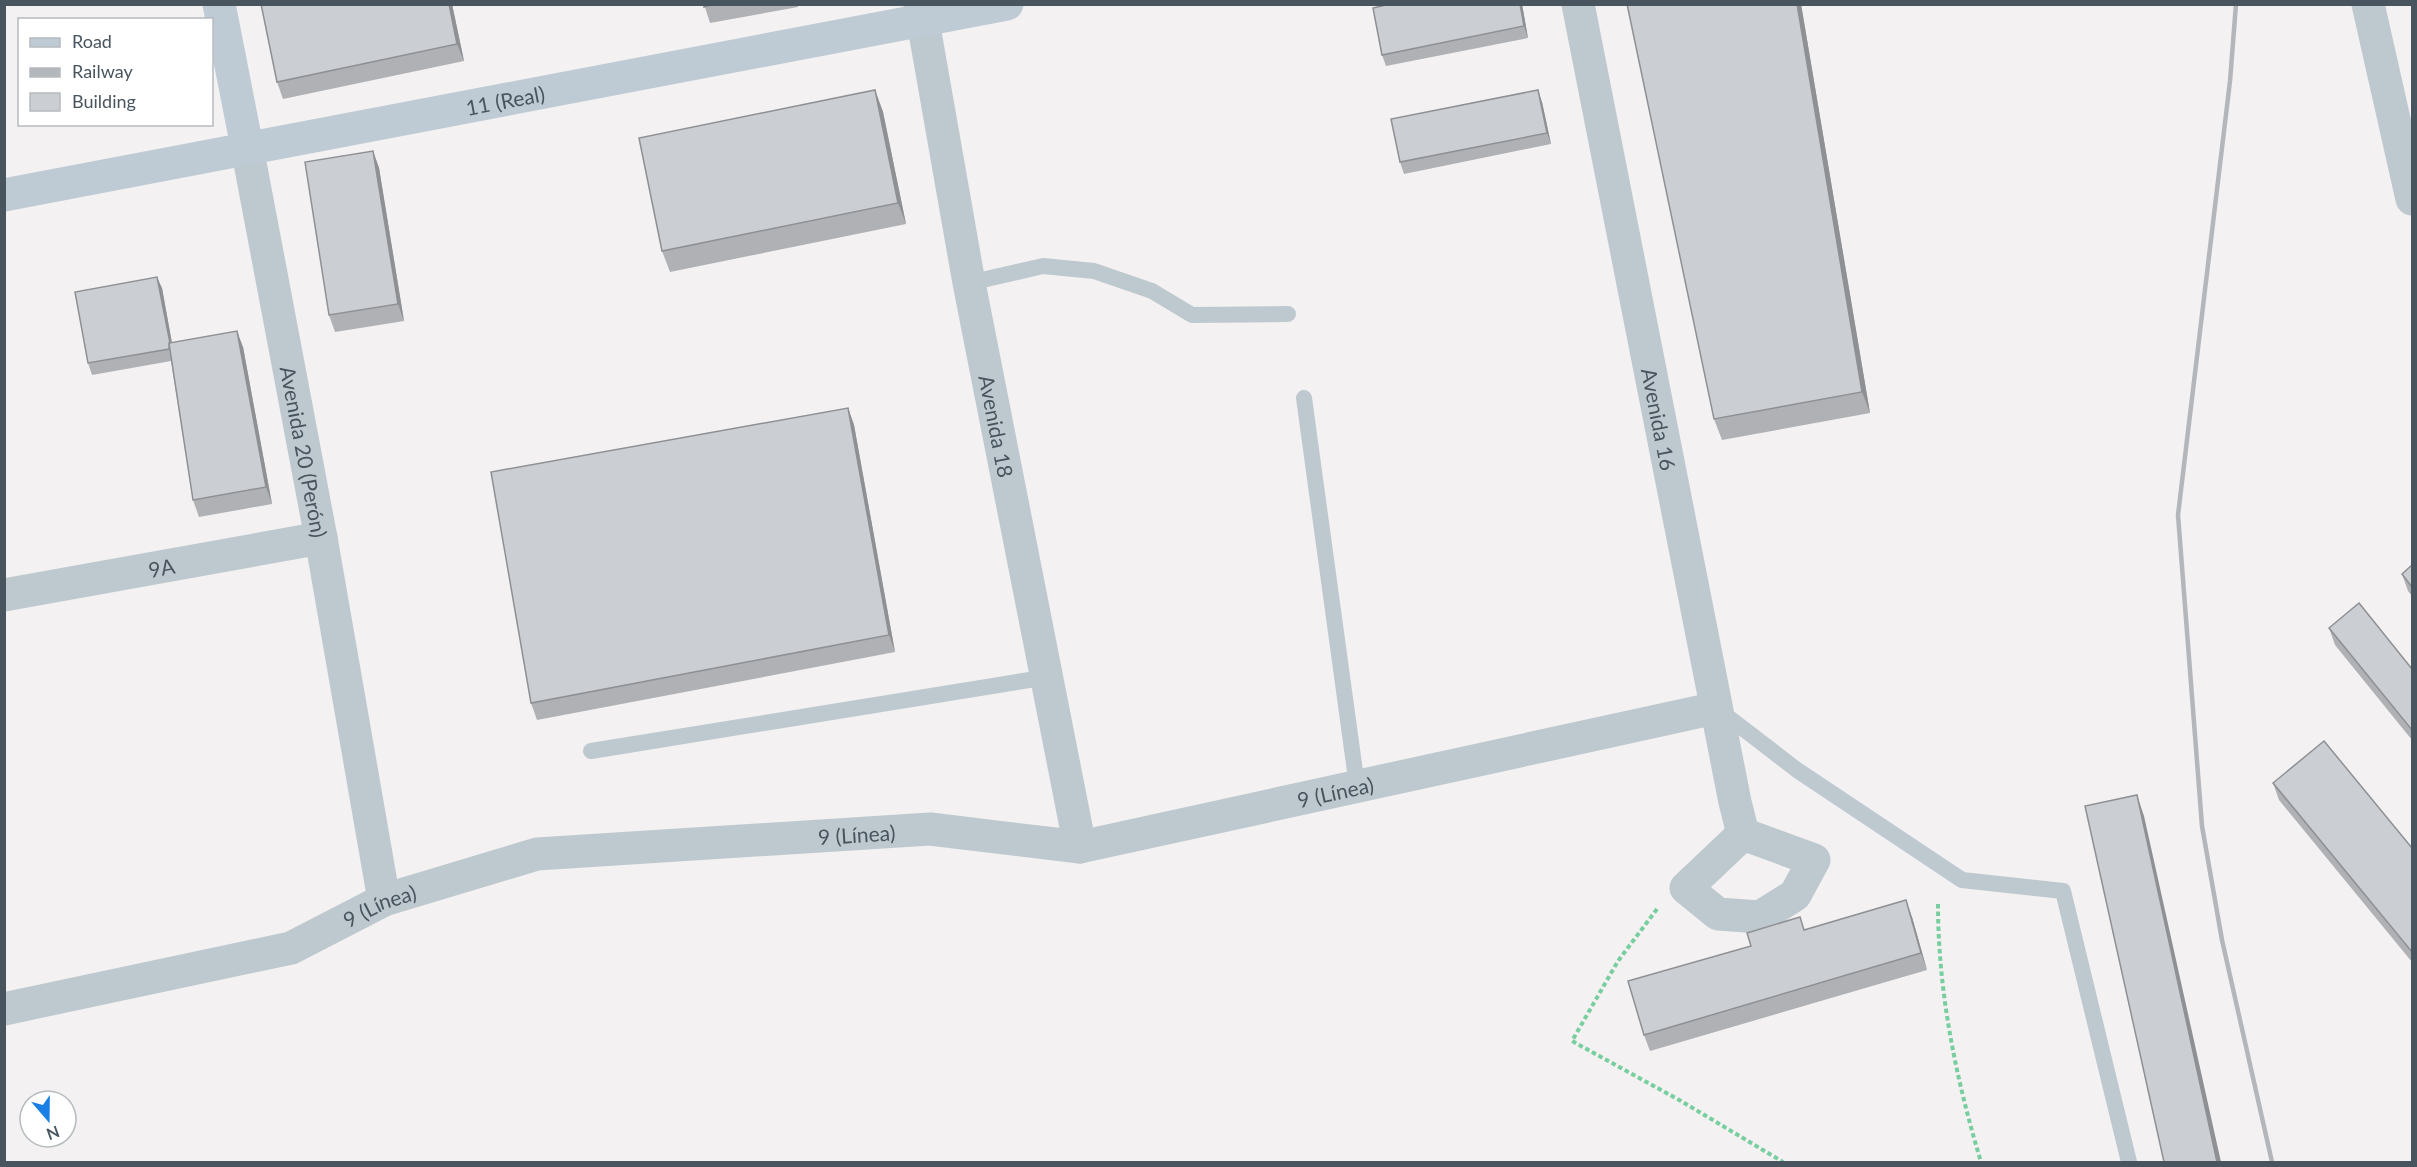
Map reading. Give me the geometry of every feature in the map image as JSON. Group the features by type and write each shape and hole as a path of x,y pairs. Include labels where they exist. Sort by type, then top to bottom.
{"main road":[{"name":"Avenida 20 (Perón)","path":"219,4 247,147"},
{"name":"11 (Real)","path":"4,195 922,12 1007,4"}],"street":[{"name":"Avenida 16","path":"1578,4 1716,708 1743,834"},
{"path":"2368,4 2412,199"},
{"name":"Avenida 18","path":"922,12 969,283 1080,847"},
{"name":"Avenida 20 (Perón)","path":"247,147 321,538 384,900"},
{"name":"9A","path":"4,595 321,538"},
{"name":"9 (Línea)","path":"4,1010 291,948 384,900 537,854 930,829 1080,847 1716,708"},
{"path":"1743,834 1814,860 1795,895 1760,916 1718,914 1686,888 1743,834"}],"lane":[{"path":"969,283 1043,267 1094,271 1152,291 1192,315 1288,314"},
{"path":"1304,398 1357,786"},
{"path":"591,751 1048,677"},
{"path":"1716,708 1797,770 1962,880 2063,891 2129,1162"}],"path":[{"path":"1686,888 1665,899 1642,926 1618,961 1572,1041 1681,1101 1783,1162"},
{"path":"1938,904 1938,950 1944,996 1957,1068 1981,1162"}],"building":[{"path":"261,4 449,4 457,44 277,82"},
{"path":"1390,4 1520,4 1524,26 1382,55 1373,8"},
{"path":"1627,4 1797,4 1862,392 1714,419"},
{"path":"875,90 898,203 662,251 639,138"},
{"path":"1538,90 1547,133 1400,162 1391,119"},
{"path":"373,151 398,304 329,315 305,162"},
{"path":"157,277 170,343 169,349 88,363 75,292"},
{"path":"237,331 266,487 193,500 169,343"},
{"path":"848,408 889,635 531,703 491,472"},
{"path":"2412,565 2412,587 2402,574"},
{"path":"2359,603 2412,669 2412,730 2329,628"},
{"path":"2324,741 2412,848 2412,952 2273,783"},
{"path":"2137,795 2217,1162 2164,1162 2085,806"},
{"path":"1906,900 1921,953 1644,1035 1628,981 1751,946 1747,933 1800,917 1804,930"}],"railway":[{"path":"2236,4 2230,81 2178,515 2202,826 2222,940 2272,1162"}]}
